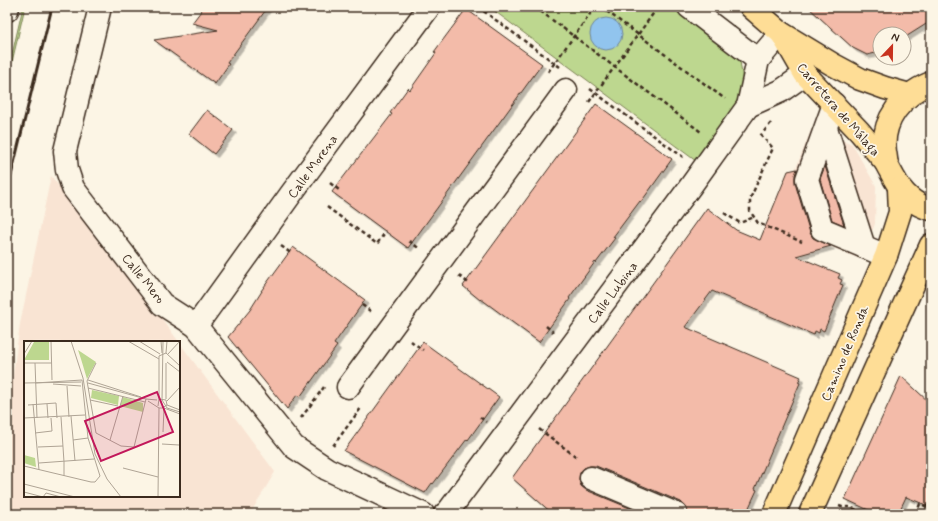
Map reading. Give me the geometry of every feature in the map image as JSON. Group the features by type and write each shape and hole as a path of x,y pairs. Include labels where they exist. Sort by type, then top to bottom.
{"main road":[{"name":"Carretera de Málaga","path":"751,7 782,33 832,64 860,79 885,88 910,94"},
{"name":"Carretera de Málaga","path":"782,33 805,74 859,131 886,164"},
{"path":"931,83 910,94 896,108 887,126 884,145 886,164 899,189 913,201 931,209"},
{"name":"Camino de Ronda","path":"774,514 886,256 900,212 899,189"},
{"path":"810,514 931,245"}],"street":[{"name":"Calle Mero","path":"100,7 65,151 67,170 73,188 162,304 196,326 294,447 327,469 422,514"},
{"name":"Calle Morena","path":"196,326 429,7"},
{"path":"689,7 758,60 782,33"},
{"name":"Calle Lubina","path":"445,514 690,187 748,106 758,60"},
{"path":"748,106 781,91 805,74"},
{"path":"348,387 566,90"},
{"path":"834,104 807,179 822,229 886,256"},
{"path":"826,128 864,246"},
{"path":"591,478 676,514"}],"path":[{"path":"535,7 702,132"},
{"path":"555,63 594,7"},
{"path":"601,7 725,99"},
{"path":"595,93 658,7"},
{"path":"761,135 773,148 750,199 750,211 758,223 807,245"},
{"path":"325,180 339,190"},
{"path":"327,207 377,244 386,231"},
{"path":"724,213 740,223 754,217"},
{"path":"276,243 292,254"},
{"path":"546,326 555,333"},
{"path":"297,424 311,404"},
{"path":"331,448 346,428"},
{"path":"539,429 578,458 581,455"},
{"path":"916,514 920,504 931,508"},
{"path":"839,506 850,507 866,514"}],"shaded area":[{"path":"812,128 852,144 876,186 875,224 860,259 803,235 789,185"},
{"path":"51,176 124,267 179,341 24,341 24,497 180,497 180,343 275,472 250,514 7,514 7,418 20,324"}],"green space":[{"path":"23,7 25,7 7,83 7,76"},
{"path":"489,7 681,7 728,44 740,61 743,81 740,101 696,161"}],"water":[{"path":"603,18 609,18 619,25 622,34 621,40 615,47 609,50 603,50 593,43 590,37 590,31 597,21"}],"building":[{"path":"204,7 268,7 227,63 229,64 215,84 154,40 218,30 192,23"},
{"path":"808,7 925,7 931,17 931,21 912,33 912,26 872,26 872,54 867,55 853,48"},
{"path":"466,9 542,64 408,248 332,192 392,114 390,113 408,88 410,90 436,53 434,52"},
{"path":"596,104 672,159 641,202 640,201 613,237 615,238 596,263 595,262 539,342 463,286"},
{"path":"207,110 233,130 214,154 189,134"},
{"path":"825,166 844,225 832,220 820,179"},
{"path":"797,169 795,183 810,233 813,238 831,246 796,256 840,274 838,278 842,280 840,284 843,285 824,331 820,329 819,333 815,331 814,335 712,291 685,327 801,377 798,382 800,383 755,489 757,490 746,514 688,514 686,507 681,502 596,466 590,466 584,468 580,473 579,480 581,486 586,490 644,514 553,514 512,478 707,208 736,230 760,240 788,171"},
{"path":"293,247 365,300 334,344 337,346 300,397 297,395 287,409 228,337 250,310 261,291"},
{"path":"423,342 499,397 468,440 467,439 425,493 344,451"},
{"path":"901,376 931,404 931,507 906,497 898,514 877,514 845,499"}],"railway":[{"path":"7,192 52,7"}]}
